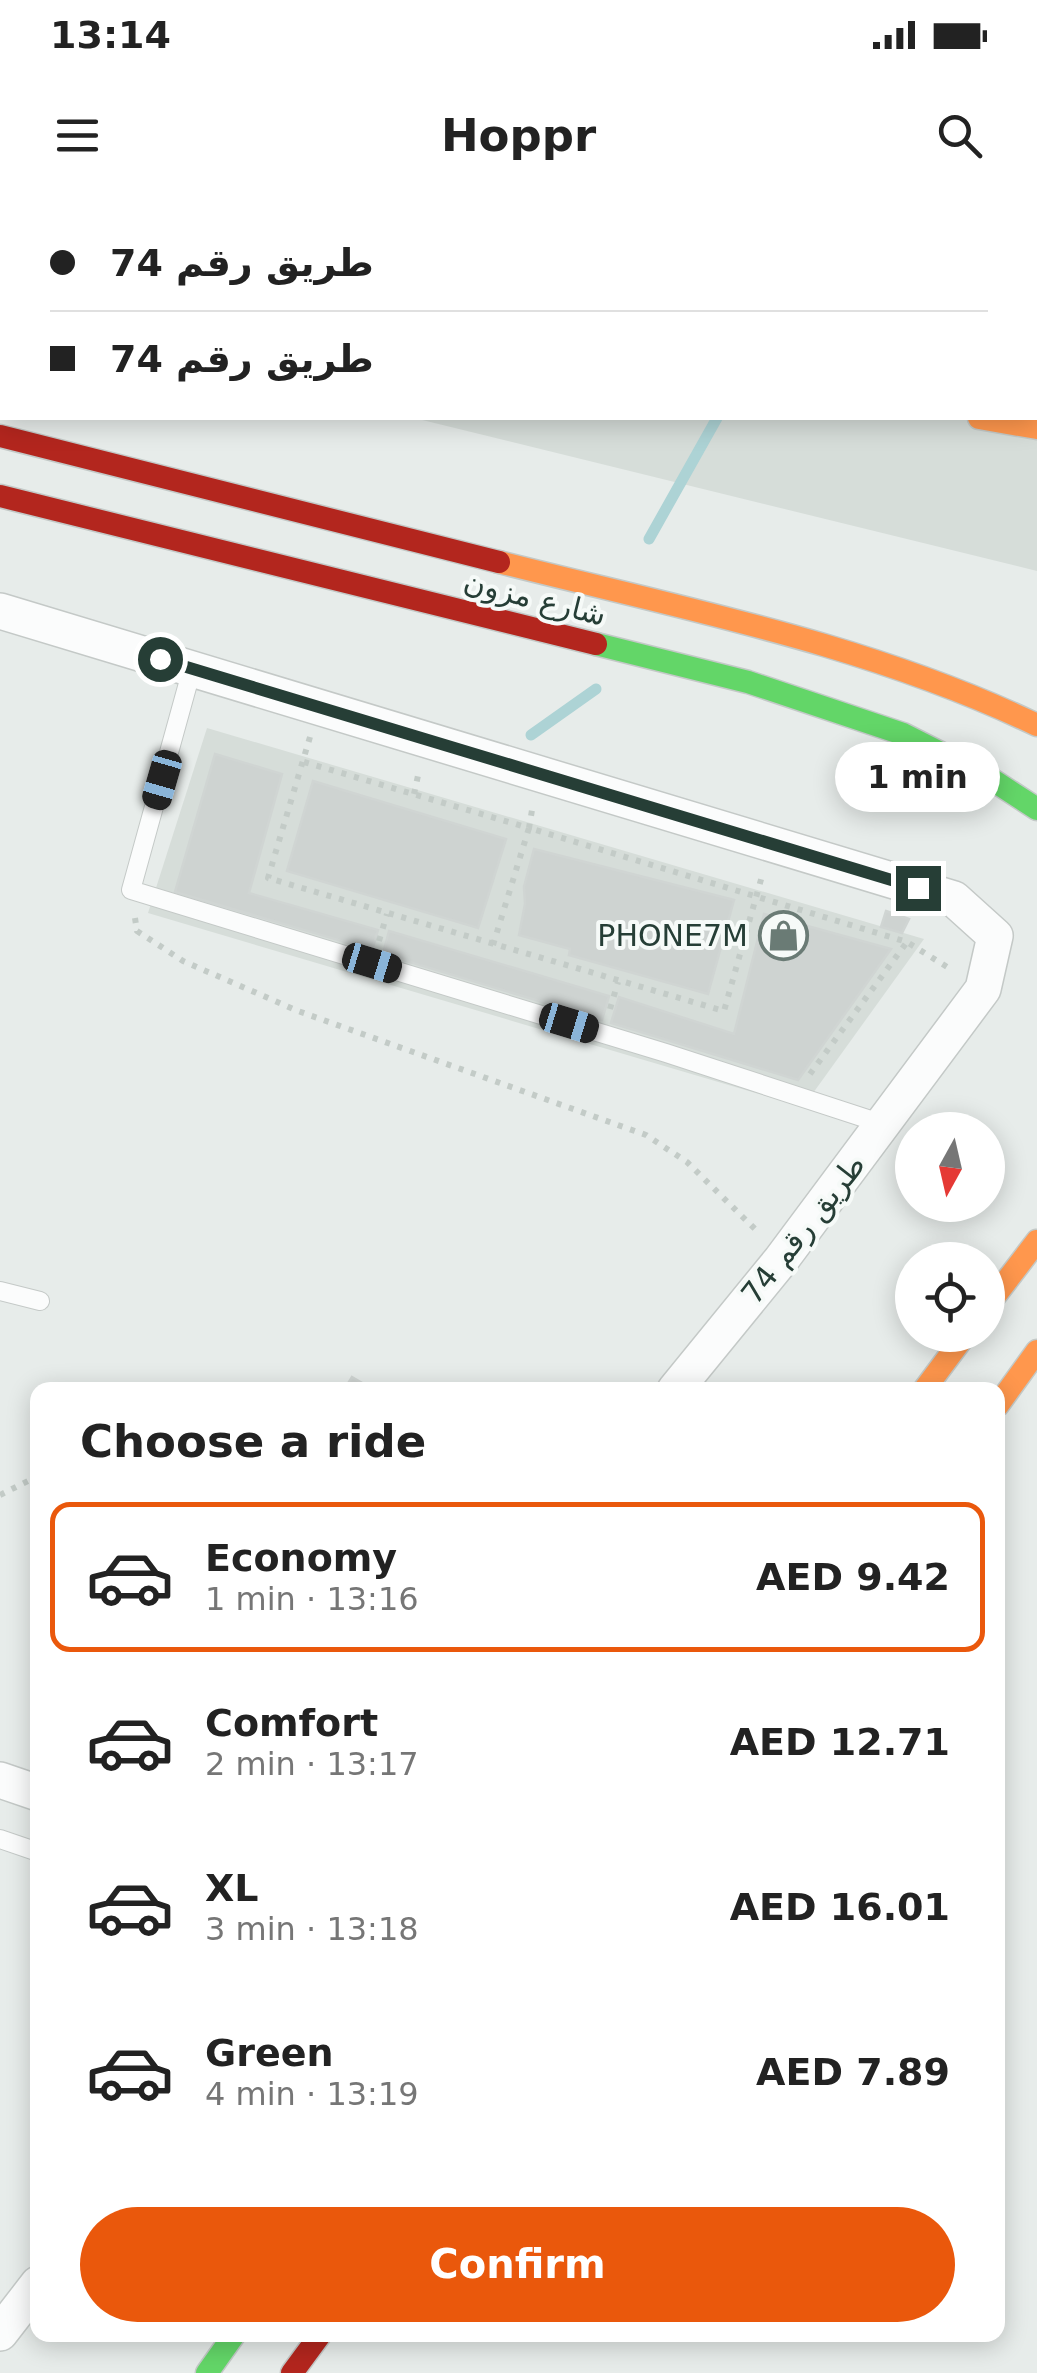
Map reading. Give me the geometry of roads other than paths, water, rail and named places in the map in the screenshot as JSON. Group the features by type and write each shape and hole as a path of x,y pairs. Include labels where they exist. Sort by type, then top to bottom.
{"main road":[{"path":"991,420 1037,428"},
{"name":"شارع مزون","path":"0,436 867,658 1037,725"},
{"path":"257,476 317,515"},
{"name":"شارع مزون","path":"0,496 748,682 904,734 988,777 1037,809"},
{"path":"30,527 95,542 170,538"},
{"path":"1005,1283 1037,1241"},
{"path":"1005,1395 1037,1351"},
{"path":"930,1382 952,1352"},
{"path":"206,2373 229,2342"},
{"path":"292,2373 315,2342"}],"street":[{"name":"طريق رقم 74","path":"0,611 954,898 995,936 983,989 781,1260 682,1382"},
{"path":"0,1780 30,1790"},
{"path":"0,2332 30,2294"}],"lane":[{"path":"192,669 131,890 882,1124"},
{"path":"0,1291 40,1302"},
{"path":"0,1839 30,1849"}],"waterway":[{"path":"649,539 716,420"},
{"path":"531,735 596,689"}],"place":[{"name":"PHONE7M","path":"783,935"}]}
